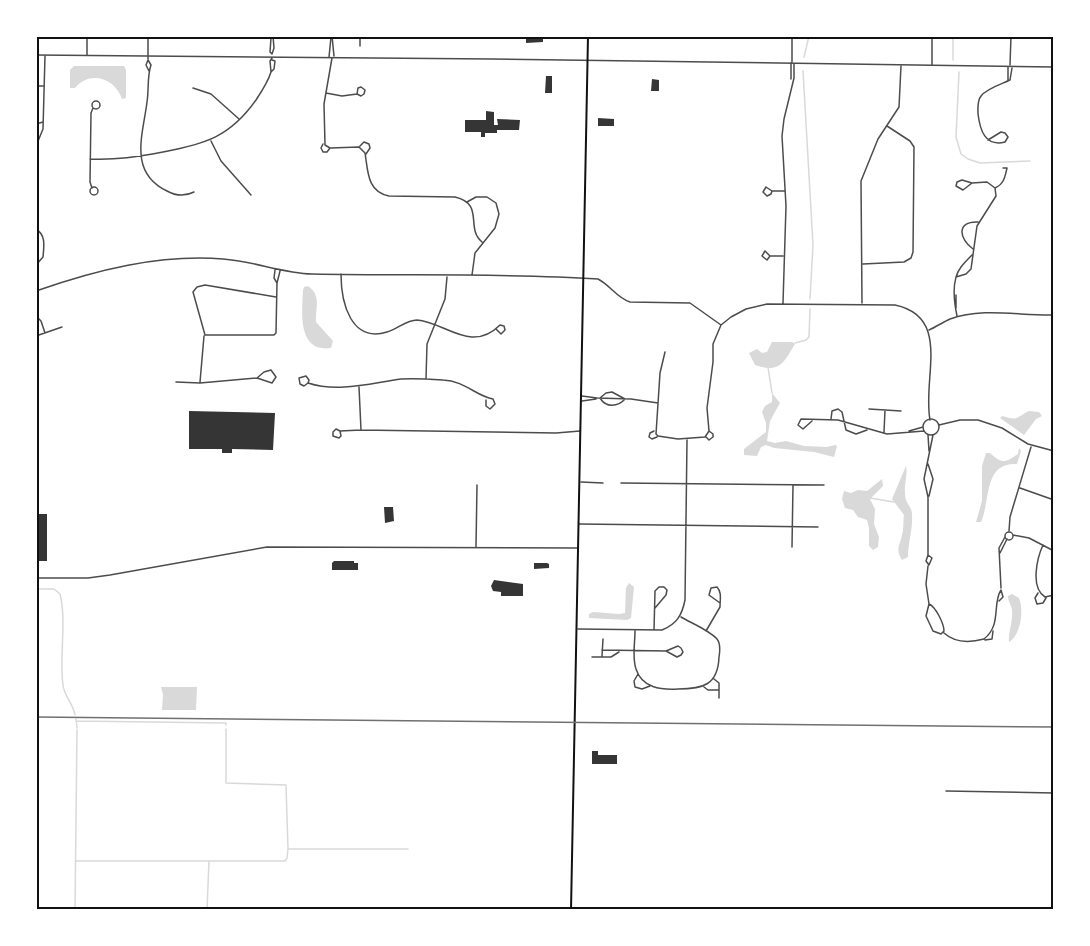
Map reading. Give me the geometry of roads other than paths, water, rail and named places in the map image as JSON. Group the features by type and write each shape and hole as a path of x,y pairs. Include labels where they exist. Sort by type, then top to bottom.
{"main road":[{"path":"572,910 588,36"}],"street":[{"path":"87,36 87,56"},
{"path":"148,36 148,60 151,65 148,71 148,99 140,143 141,156 148,174 163,189 179,196 194,192"},
{"path":"90,159 119,160 197,146 229,130 240,120 260,93 271,72 272,55 270,52 273,36"},
{"path":"330,148 327,152 323,152 321,147 324,143 332,36"},
{"path":"360,36 360,46"},
{"path":"783,304 785,190 782,136 792,80 792,36"},
{"path":"932,36 932,65"},
{"path":"988,140 1001,132 1008,137 1004,142 998,143 988,140 980,129 978,109 979,98 1008,81 1011,36"},
{"path":"36,55 272,55 1054,67"},
{"path":"36,146 43,122 45,55"},
{"path":"862,304 861,181 878,139 897,113 900,104 902,65"},
{"path":"36,86 44,86"},
{"path":"193,88 211,94 240,120"},
{"path":"326,93 342,96 357,94"},
{"path":"92,188 90,159 93,108"},
{"path":"36,124 43,122"},
{"path":"862,264 904,262 911,258 913,252 914,147 910,141 887,126"},
{"path":"211,141 221,162 251,195"},
{"path":"360,148 364,142 368,143 370,148 366,154"},
{"path":"324,143 330,148 364,150 371,183 381,194 455,197 467,202 473,213 475,234 482,242"},
{"path":"995,188 1002,184 1004,179 1007,168 1003,168"},
{"path":"956,277 966,274 971,269 979,222 996,196 995,188 987,182 972,183 962,180 957,182 956,186 963,190 972,183"},
{"path":"772,191 785,190"},
{"path":"467,202 476,197 485,196 498,207 499,214 497,224 482,242 474,257 472,276"},
{"path":"974,249 964,242 962,234 968,224 979,222"},
{"path":"36,229 43,235 44,254 41,262 36,265"},
{"path":"957,317 956,277 960,267 972,254"},
{"path":"770,256 784,256"},
{"path":"36,291 92,273 164,260 223,259 302,274 598,279 630,302 690,303 721,325"},
{"path":"276,269 274,278 277,283"},
{"path":"205,335 274,335 276,333 276,297 280,270"},
{"path":"341,274 343,298 354,323 361,331 370,334 384,333 415,320 463,336 482,335 496,329"},
{"path":"426,379 427,344 445,299 447,276"},
{"path":"200,383 205,335 193,292 195,288 205,285 276,297"},
{"path":"705,437 709,430 707,408 713,344 721,325 730,317 746,309 766,304 895,305 909,308 918,314 929,330 931,346 927,404 930,420"},
{"path":"929,330 957,317 1001,314 1054,315"},
{"path":"36,316 45,333"},
{"path":"36,336 62,327"},
{"path":"665,352 660,373 656,433 687,439 705,437 709,440 713,434 709,430"},
{"path":"176,382 200,383 257,378 272,383 276,377 271,370 257,378"},
{"path":"308,384 359,386 400,379 426,379 457,382 472,388 486,400"},
{"path":"359,386 361,430"},
{"path":"582,401 612,392 625,399"},
{"path":"582,396 659,403"},
{"path":"598,398 606,405 621,403 625,399"},
{"path":"831,419 832,411 838,409 842,412 846,430 861,434 867,429"},
{"path":"869,409 900,411"},
{"path":"884,434 885,409"},
{"path":"812,421 831,419 884,434 908,432 924,426"},
{"path":"930,443 928,434 924,430 925,422 934,420 939,425"},
{"path":"939,425 960,420 978,420 1002,428 1018,440 1032,446 1054,451"},
{"path":"939,425 930,443 924,479 928,497 926,586 929,604 926,616 929,626 937,634 943,633 957,641 992,639 994,634 992,630"},
{"path":"915,430 924,430"},
{"path":"340,431 555,433 581,431"},
{"path":"928,434 933,435"},
{"path":"578,630 654,631 669,627 680,617 685,600 687,439"},
{"path":"999,601 1004,597 1001,590 1000,545 1006,538 1005,533 1009,531 1010,517 1032,446"},
{"path":"928,464 933,479 928,497"},
{"path":"580,482 603,483"},
{"path":"621,483 824,484"},
{"path":"792,547 793,484"},
{"path":"476,548 477,485"},
{"path":"1019,488 1054,500"},
{"path":"579,524 818,527"},
{"path":"1009,531 1013,535 1029,538 1054,550"},
{"path":"1006,538 1011,539 1013,535"},
{"path":"1043,545 1036,562 1039,593 1035,598 1037,604 1043,603 1046,597"},
{"path":"36,578 110,575 267,547 579,548"},
{"path":"928,555 932,558 928,565"},
{"path":"654,631 655,608 656,589 659,586 664,587 667,590 666,595 655,608"},
{"path":"706,632 717,614 720,603 720,590 717,587 711,588 709,595 720,603"},
{"path":"984,639 992,630 999,601 998,594 1001,590"},
{"path":"1039,593 1046,597 1054,595"},
{"path":"929,604 934,607 944,626 943,633"},
{"path":"635,631 635,669 650,686 664,690 704,687 714,678 718,668 719,645 714,637 680,617"},
{"path":"602,657 603,639"},
{"path":"602,650 666,651 678,646 683,652 677,657 666,651"},
{"path":"592,657 611,657 620,650"},
{"path":"638,674 634,681 635,687 642,689 650,686"},
{"path":"714,678 719,683 719,698"},
{"path":"704,687 708,690 719,690"},
{"path":"946,791 1054,793"}],"waterway":[{"path":"804,57 809,36"},
{"path":"950,36 953,39 953,60"},
{"path":"803,71 813,245 810,299"},
{"path":"959,72 956,137 961,154 980,163 1030,161"},
{"path":"795,343 809,337 810,309"},
{"path":"768,367 772,393"},
{"path":"870,498 894,502"},
{"path":"36,589 54,589 60,594 63,616 63,685 75,715"},
{"path":"76,719 77,728"},
{"path":"76,721 226,723 226,725"},
{"path":"226,729 226,783 286,785 288,849 408,849"},
{"path":"75,910 77,730"},
{"path":"75,861 285,861 288,849"},
{"path":"207,910 209,861"}],"railway":[{"path":"36,717 1054,727"}]}
